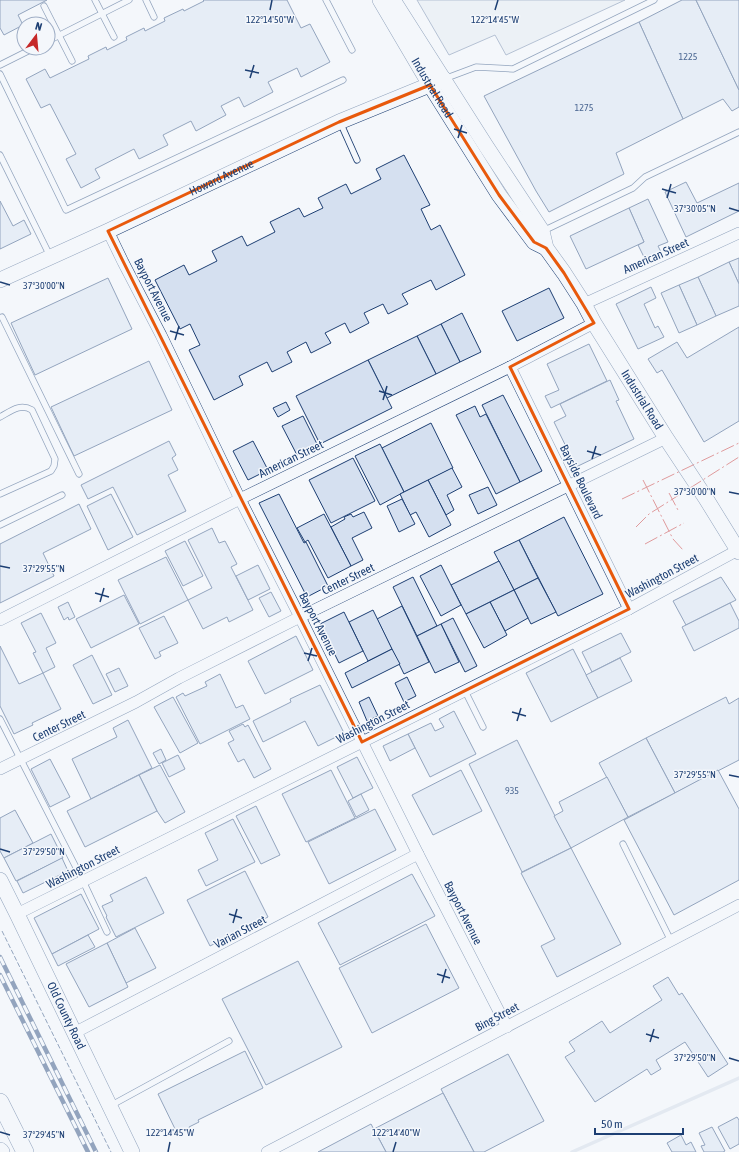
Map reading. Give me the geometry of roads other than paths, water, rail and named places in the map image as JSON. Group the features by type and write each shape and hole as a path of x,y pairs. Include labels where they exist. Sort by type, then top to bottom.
{"main road":[{"name":"Industrial Road","path":"380,0 430,85 499,195 534,242 546,248"},
{"name":"Industrial Road","path":"393,0 542,231 546,248 584,304 594,323 738,551"},
{"name":"Howard Avenue","path":"0,280 340,122 444,79"},
{"name":"Old County Road","path":"0,880 132,1152"},
{"path":"0,1102 25,1152"}],"street":[{"name":"Bayport Avenue","path":"108,230 161,335 240,499 418,854 507,1027"},
{"name":"American Street","path":"584,304 739,233"},
{"name":"American Street","path":"0,620 594,323"},
{"name":"Bayside Boulevard","path":"510,366 629,609"},
{"name":"Center Street","path":"0,769 136,702 179,678 300,617 666,438"},
{"name":"Washington Street","path":"17,914 629,609 738,551"},
{"name":"Varian Street","path":"74,1033 418,854"},
{"name":"Bing Street","path":"267,1152 739,905"}],"lane":[{"path":"95,0 114,37"},
{"path":"56,37 129,0"},
{"path":"146,0 154,17"},
{"path":"326,0 352,50"},
{"path":"444,79 476,67 513,69 654,0"},
{"path":"44,6 72,61"},
{"path":"0,65 18,56"},
{"path":"0,74 66,210 343,80"},
{"path":"340,122 357,160"},
{"path":"542,231 633,188 645,177 739,132"},
{"path":"0,154 51,257"},
{"path":"2,316 79,474"},
{"path":"0,417 21,406 32,410 55,459 54,466 51,471 0,494"},
{"path":"0,525 62,495"},
{"path":"465,691 483,727"},
{"path":"0,719 107,932"},
{"path":"623,844 671,941"},
{"path":"110,1106 229,1041"}],"waterway":[{"path":"572,1152 739,1078"}],"railway":[{"path":"0,957 96,1152"},
{"path":"0,975 88,1152"}]}
